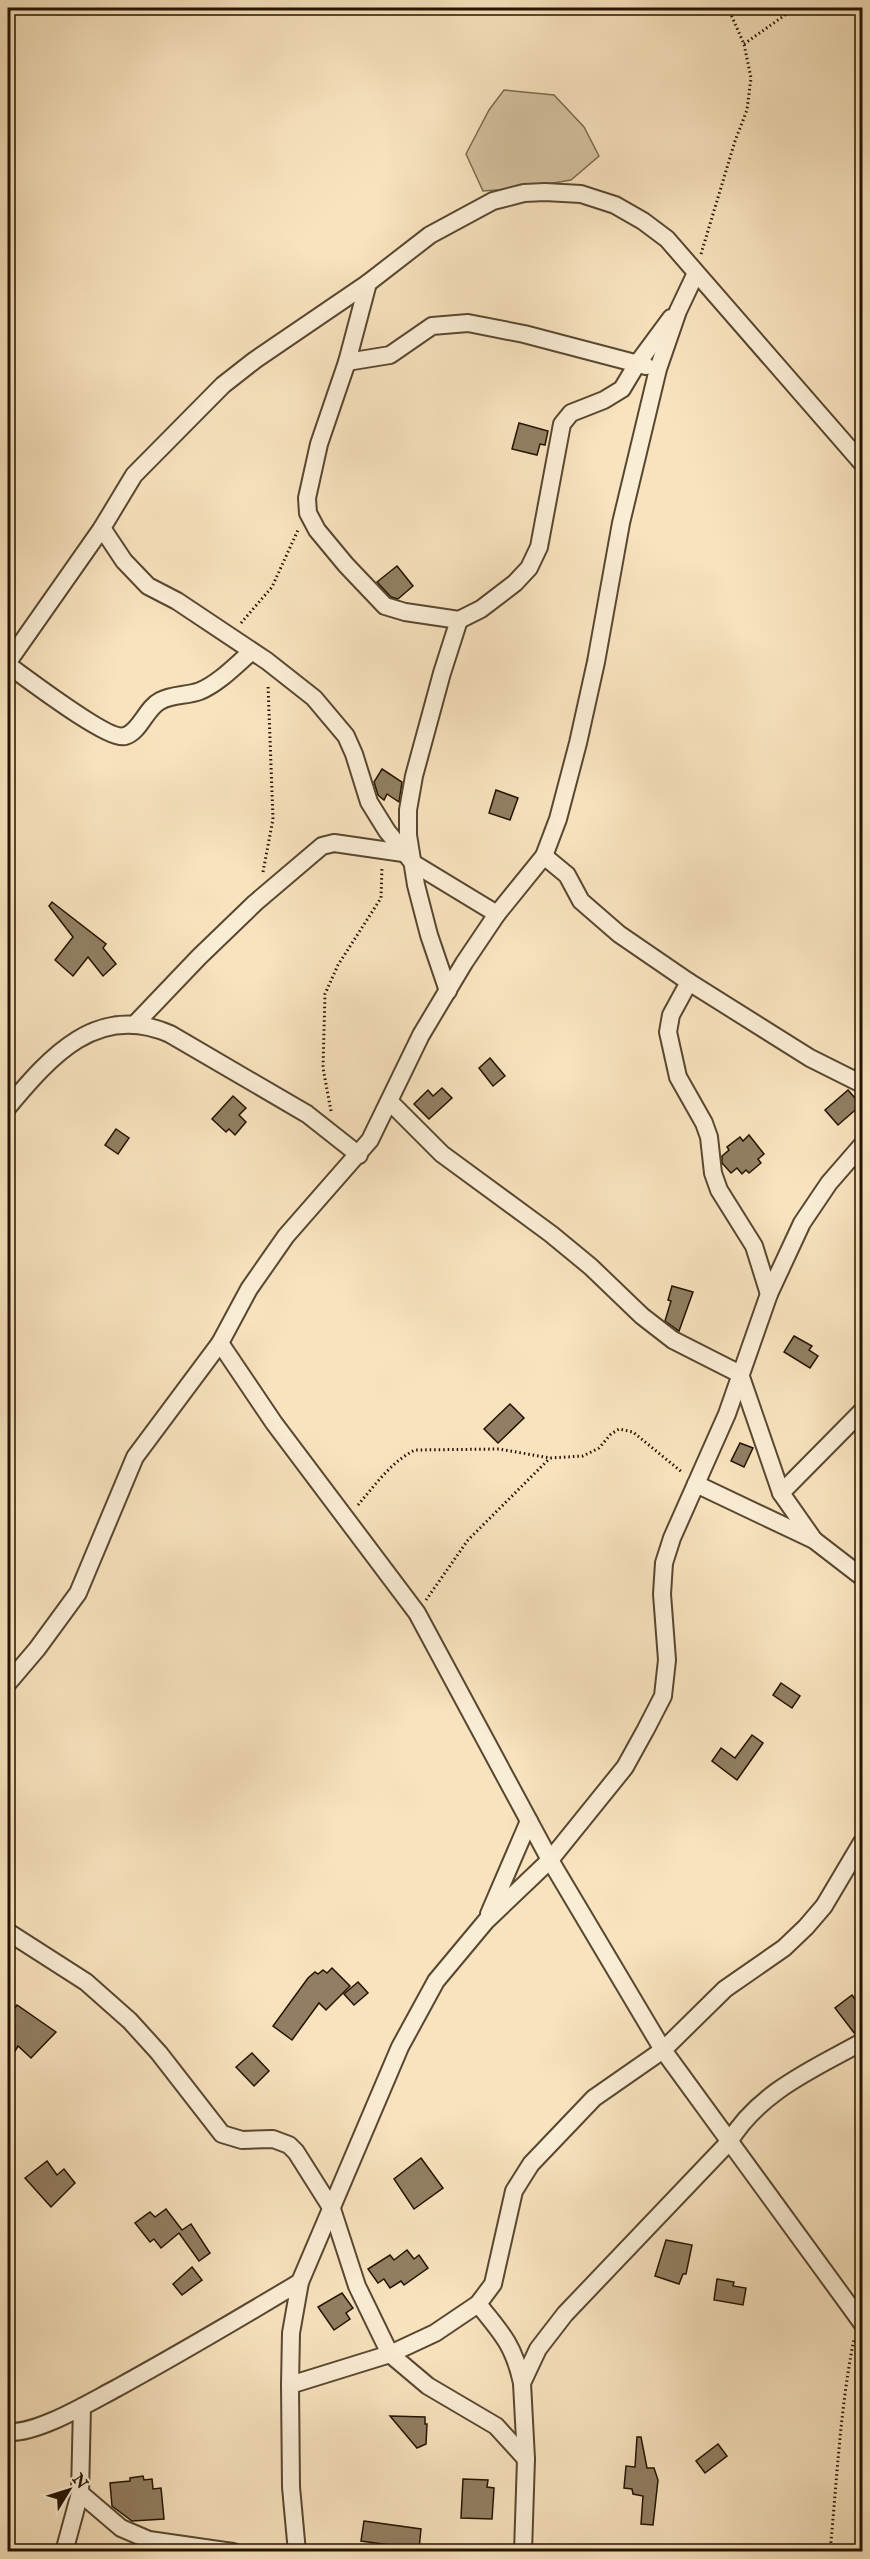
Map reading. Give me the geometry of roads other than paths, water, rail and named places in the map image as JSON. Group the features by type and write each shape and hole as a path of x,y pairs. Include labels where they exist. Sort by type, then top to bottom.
{"street":[{"path":"251,652 202,690 160,700 149,709 132,732 126,736 117,737 80,716 8,663 102,528 134,475 223,386 255,360 368,283 430,235 493,201 524,193 581,194 615,205 643,220 667,239 862,463"},
{"path":"8,1683 37,1649 78,1593 135,1457 220,1342 249,1289 286,1236 370,1140 421,1035 497,914 544,856 558,819 578,742 596,662 621,523 658,369 678,311 696,273"},
{"path":"368,283 347,362 319,444 307,498 308,513 317,530 346,565 386,606 405,612 459,620 481,609 529,568 539,547 562,424 566,417 616,394 678,311"},
{"path":"347,362 390,355 432,326 468,323 524,334 658,369"},
{"path":"102,528 138,577 267,661 314,698 346,736 369,802 408,858"},
{"path":"448,991 408,858 408,810 414,776 459,620"},
{"path":"136,1023 255,903 322,846 334,843 381,850 408,858 497,914"},
{"path":"544,856 567,874 573,889 593,912 619,934 689,982 810,1058 862,1084"},
{"path":"689,982 671,1015 668,1032 678,1077 709,1137 713,1173 718,1190 754,1246 770,1294"},
{"path":"8,1107 35,1074 64,1048 84,1035 111,1026 136,1023 150,1025 170,1034 307,1114 359,1155"},
{"path":"390,1102 442,1154 551,1234 665,1334 705,1358 740,1374 782,1493 814,1540"},
{"path":"297,2552 291,2487 290,2385 291,2332 300,2282 400,2047 436,1981 486,1921 550,1860 625,1767 663,1696 667,1660 662,1594 664,1563 684,1507 727,1414 770,1294 802,1223 829,1183 862,1145"},
{"path":"220,1342 274,1423 417,1614 550,1860 663,2050 861,2317"},
{"path":"782,1493 862,1411"},
{"path":"696,1484 814,1540 862,1577"},
{"path":"486,1921 529,1821"},
{"path":"290,2385 390,2354 435,2333 478,2304 493,2284 514,2191 531,2164 594,2098 663,2050 725,1989 784,1948 825,1905 861,1852"},
{"path":"8,1932 86,1982 130,2021 159,2053 222,2134 232,2139 273,2139 289,2145 303,2161 332,2209 357,2286 390,2354 428,2386 496,2426 526,2459"},
{"path":"522,2383 538,2349 565,2314 729,2142 740,2124 777,2089 862,2042"},
{"path":"8,2432 44,2424 82,2407 221,2330 300,2282"},
{"path":"478,2304 509,2343 517,2359 522,2383 526,2459 523,2552"},
{"path":"64,2552 80,2493 82,2407"},
{"path":"80,2493 121,2528 149,2540 233,2552"}]}
